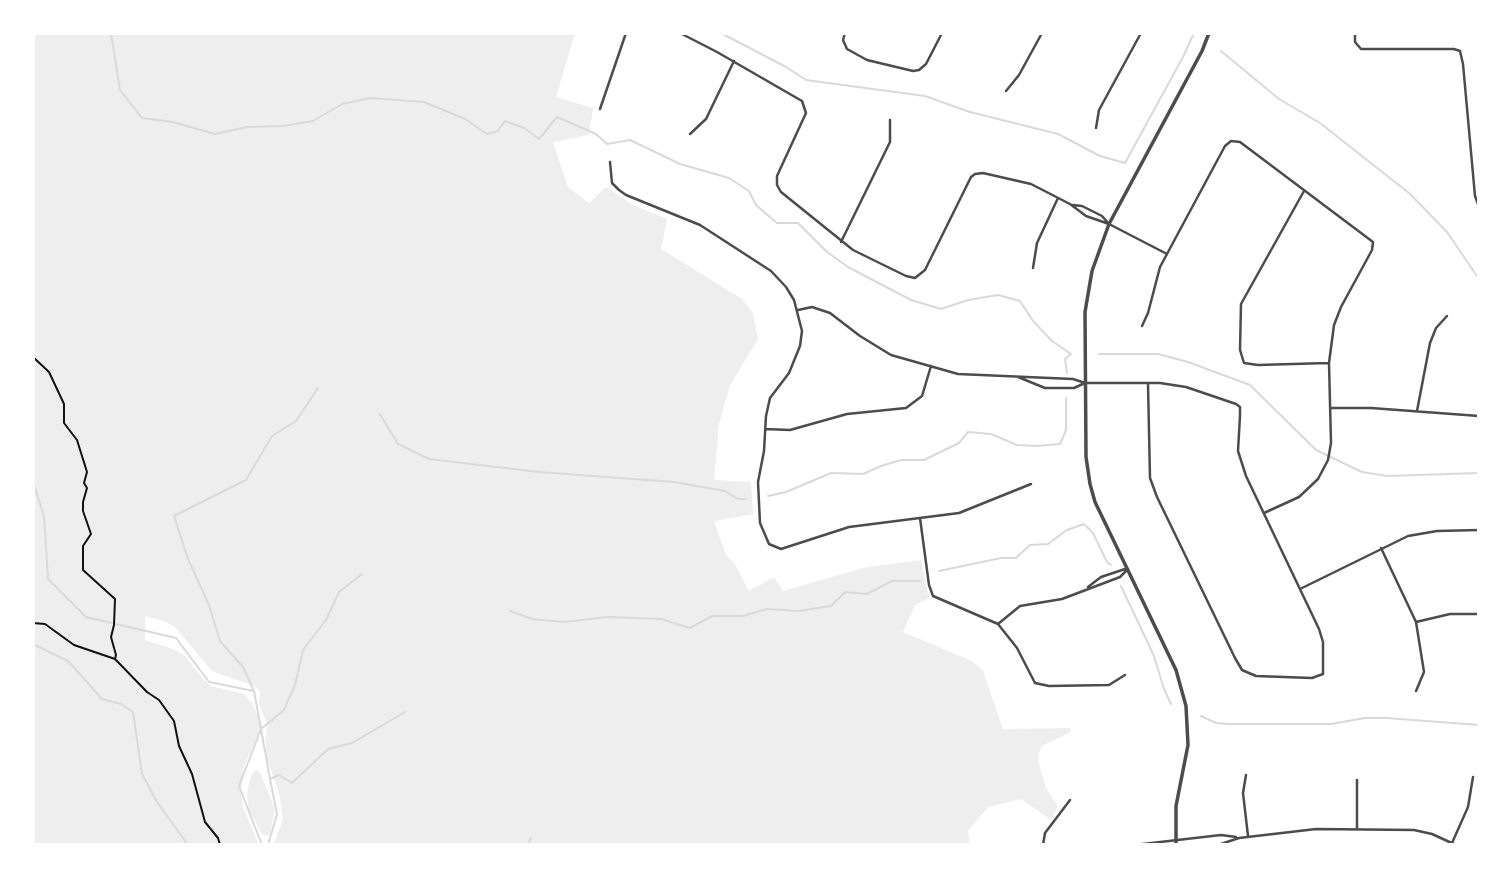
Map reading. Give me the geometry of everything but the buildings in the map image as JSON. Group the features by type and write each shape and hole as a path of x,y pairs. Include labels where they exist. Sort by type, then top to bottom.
{"street":[{"path":"600,109 626,33"},
{"path":"680,33 802,100 805,106 804,121 777,176 776,185 841,242 906,276 915,278 925,270 971,177 975,174 983,173 1024,181 1070,204 1102,216 1109,224"},
{"path":"845,33 843,40 847,49 867,60 913,71 926,64 942,33"},
{"path":"1006,91 1019,75 1042,33"},
{"path":"1096,128 1099,110 1141,33"},
{"path":"1176,842 1175,806 1188,745 1186,706 1180,679 1095,502 1090,484 1086,457 1086,302 1092,271 1109,224 1209,33"},
{"path":"1354,33 1357,46 1361,49 1460,51 1478,206"},
{"path":"690,134 706,119 734,61"},
{"path":"841,242 890,142 890,120"},
{"path":"1142,326 1148,313 1155,280 1167,254 1225,146 1231,141 1241,142 1373,242 1372,250 1340,307 1335,324 1329,363 1331,408 1328,460 1318,479 1298,497 1263,513"},
{"path":"610,162 612,183 619,190 700,225 771,271 786,287 798,310 802,331 800,346 789,373 770,398 757,492 760,523 769,544 781,549 849,527 970,510 1031,484"},
{"path":"1304,191 1241,304 1240,350 1244,363 1329,363"},
{"path":"1034,268 1033,257 1037,243 1058,198"},
{"path":"1070,204 1086,216 1109,224 1167,254"},
{"path":"1086,216 1090,210"},
{"path":"798,310 812,307 831,313 860,336 891,355 958,374 1073,379 1085,383 1147,384 1186,387 1240,407 1238,451 1246,476 1324,642 1322,674 1312,678 1256,676 1242,670 1150,478 1147,384"},
{"path":"1417,411 1420,382 1430,343 1436,328 1447,316"},
{"path":"765,429 790,430 846,414 906,408 922,396 931,366"},
{"path":"1016,377 1038,386 1052,388 1074,388 1085,383"},
{"path":"1052,388 1053,378"},
{"path":"1331,408 1479,416"},
{"path":"920,518 929,585 933,596 998,624 1017,648 1035,683 1049,686 1109,685 1125,675"},
{"path":"1300,589 1381,548 1419,533 1479,530"},
{"path":"1381,548 1416,622 1424,673 1416,691"},
{"path":"1085,589 1101,577 1128,569"},
{"path":"998,624 1020,606 1040,601 1055,601 1120,577 1128,569"},
{"path":"1416,622 1437,616 1479,614"},
{"path":"1246,775 1243,793 1248,836"},
{"path":"1218,845 1248,836 1316,830 1423,831 1454,844 1468,807 1474,777"},
{"path":"1357,780 1357,830"},
{"path":"1043,845 1045,833 1070,800"},
{"path":"1134,845 1221,835 1239,838"},
{"path":"1205,837 1206,845"},
{"path":"1239,838 1241,845"}],"path":[{"path":"33,357 49,372 64,404 64,423 77,440 87,472 84,483 88,488 83,511 91,534 83,546 83,570 115,599 111,637 115,659"},
{"path":"33,624 46,624 74,645 115,659 147,692 159,700 174,721 179,746 192,774 205,822 218,838 220,845"}],"shaded area":[{"path":"33,33 575,33 556,97 593,108 589,135 553,142 568,187 589,203 606,187 633,205 667,219 661,249 742,299 753,313 758,339 730,385 719,424 714,480 751,482 753,514 714,521 726,555 735,564 749,591 774,577 783,591 863,568 921,560 929,598 915,605 903,632 972,661 983,671 1003,729 1070,728 1071,732 1042,746 1039,753 1038,761 1046,788 1058,807 1051,820 1021,799 988,807 968,831 970,845 274,845 283,819 279,793 265,753 267,724 259,704 260,691 254,686 212,671 176,628 164,621 145,616 145,640 185,656 211,686 244,694 252,703 262,725 243,769 241,792 243,807 259,845 33,845"},
{"path":"256,770 260,773 275,809 270,834 266,836 262,834 249,810 247,795 251,775"}],"waterway":[{"path":"111,33 120,90 142,118 173,122 215,134 247,127 283,126 313,121 342,104 370,98 424,102 465,119 487,134 498,131 505,121 524,128 539,139 557,117 596,134 607,144 630,140 680,164 729,178 749,191 756,205 777,223 798,223 827,252 848,267 911,300 941,309 968,300 998,295 1020,301 1033,321 1052,341 1071,354 1065,359 1067,373"},
{"path":"721,33 806,80 925,96 970,112 1058,134 1100,156 1125,163 1194,33"},
{"path":"1221,51 1279,99 1320,123 1409,193 1447,232 1479,279"},
{"path":"1099,354 1158,354 1250,385 1316,450 1362,472 1387,476 1479,473"},
{"path":"253,689 243,667 220,641 209,605 188,559 174,516 246,480 272,436 296,421 318,388"},
{"path":"768,496 786,492 831,473 863,474 901,460 924,460 959,443 968,432 991,434 1017,445 1060,444 1066,430 1066,398"},
{"path":"380,414 398,444 429,459 539,472 674,482 725,491 738,499 745,499"},
{"path":"33,482 44,516 48,579 86,617 176,638 209,682 254,691 261,729 239,786 262,845"},
{"path":"939,571 1001,558 1016,558 1030,545 1048,544 1067,530 1084,524 1093,533 1111,565"},
{"path":"270,779 261,729 284,710 295,685 303,650 326,620 339,592 362,574"},
{"path":"510,611 532,619 564,622 608,617 661,619 690,628 712,616 743,616 767,609 798,611 831,606 845,592 867,594 892,581 920,581"},
{"path":"1121,586 1154,656 1171,704"},
{"path":"33,644 68,661 102,699 121,704 133,712 142,774 157,802 188,845"},
{"path":"268,845 277,814 270,779 279,775 292,783 328,749 352,743 405,712"},
{"path":"1201,716 1216,723 1229,724 1331,724 1365,718 1387,718 1479,725"},
{"path":"528,845 531,838"}]}
